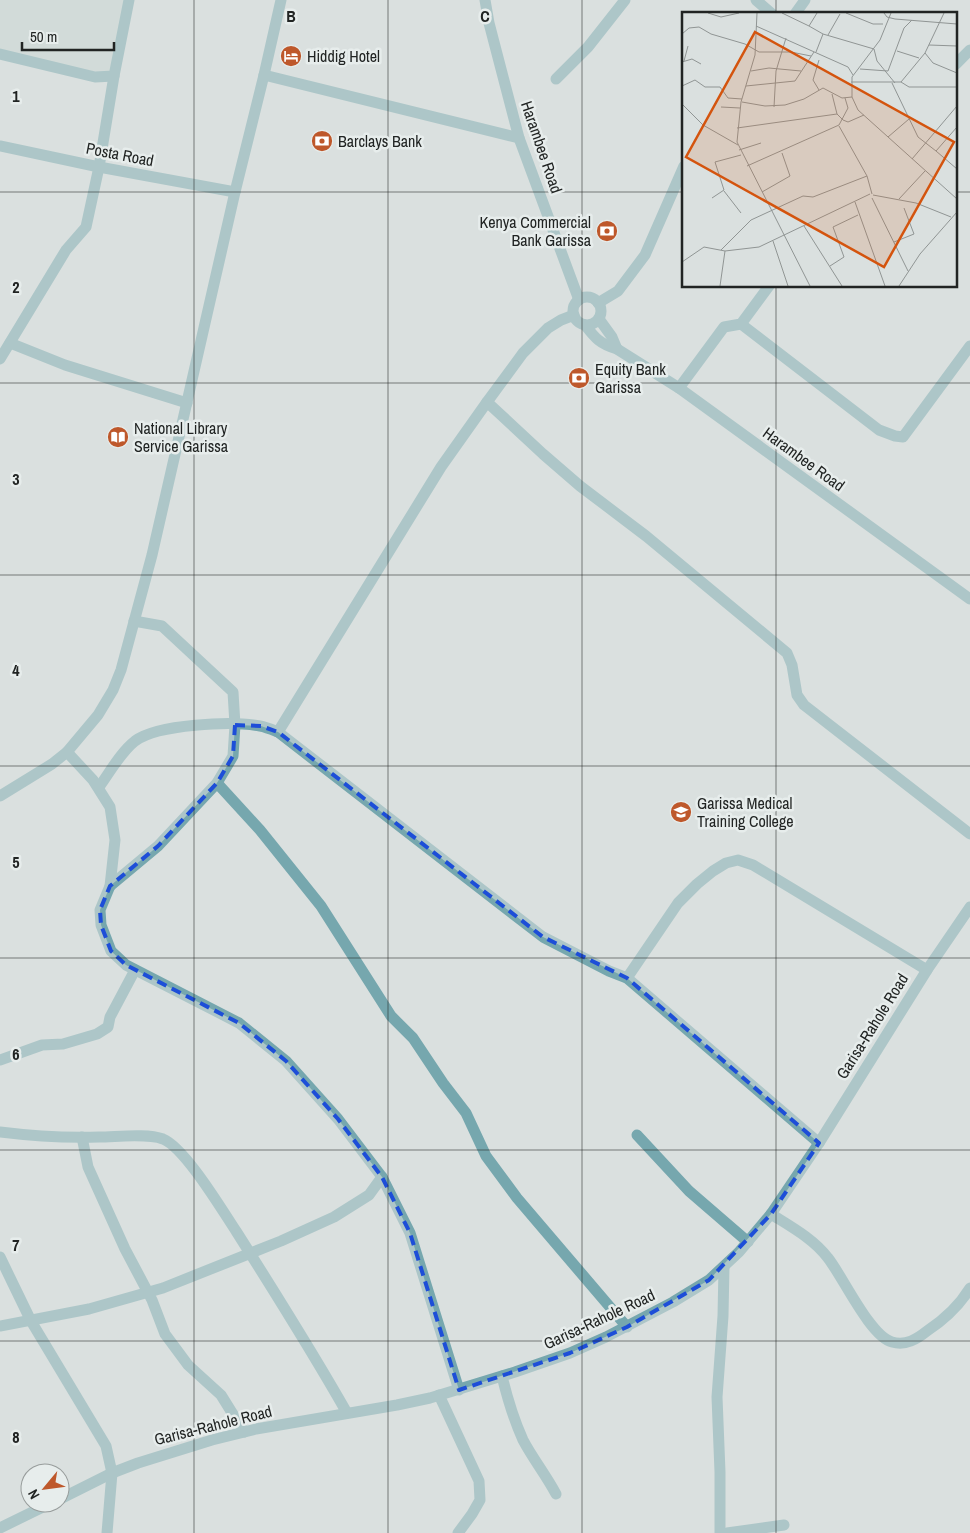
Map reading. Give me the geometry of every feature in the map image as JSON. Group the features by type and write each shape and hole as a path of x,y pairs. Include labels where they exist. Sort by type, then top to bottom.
{"street":[{"path":"0,359 66,250 86,227 99,167 129,0"},
{"path":"0,796 52,764 67,752 98,715 113,690 121,670 152,555 281,0"},
{"name":"Harambee Road","path":"485,0 488,23 519,138 579,300"},
{"path":"556,78 588,47 625,0"},
{"path":"756,0 770,12"},
{"path":"796,12 805,0"},
{"path":"958,62 970,50"},
{"path":"0,54 95,77 114,76"},
{"path":"264,75 519,138"},
{"name":"Posta Road","path":"0,146 99,167 235,192"},
{"path":"598,303 618,291 645,254 682,171"},
{"path":"679,388 724,327 741,324 768,288"},
{"path":"589,298 598,303 601,308 599,319 590,325 580,323 574,314 574,309 579,300 589,298"},
{"path":"278,732 441,467 487,402 523,353 548,328 574,314"},
{"name":"Harambee Road","path":"599,319 612,337 617,349"},
{"path":"741,324 879,430 903,437 970,346"},
{"name":"Harambee Road","path":"585,325 596,339 607,346 617,349 679,388 970,599"},
{"path":"10,343 65,365 187,404"},
{"path":"487,402 580,486 646,536 787,653 792,665 797,696 804,705 970,834"},
{"path":"110,886 158,846 217,783 233,756 235,725 233,692 162,626 134,621"},
{"path":"98,787 122,755 134,742 146,735 183,726 261,726 278,732 543,937 609,971 627,978 819,1142"},
{"path":"67,752 98,787 110,807 115,840 110,886 100,910 101,925 111,951 126,965 239,1023 286,1061 338,1119 382,1177 410,1234 459,1390"},
{"path":"217,783 260,830 321,906 390,1016 413,1038 466,1113 486,1156 565,1256 627,1327"},
{"path":"627,978 678,903 712,871 738,860 753,865 927,970"},
{"name":"Garisa-Rahole Road","path":"70,1494 112,1473 163,1454 244,1432 439,1396 502,1376 570,1353 627,1327 710,1280 748,1242 771,1214 819,1142 927,970 970,907"},
{"path":"0,1060 42,1045 63,1044 97,1034 108,1027 110,1017 135,970"},
{"path":"0,1132 82,1137 140,1136 164,1139 189,1162 213,1196 314,1355 347,1413"},
{"path":"638,1135 688,1190 748,1242"},
{"path":"82,1137 88,1167 121,1240 148,1292 165,1334 188,1365 221,1395 244,1432"},
{"path":"0,1326 89,1309 163,1288 281,1241 334,1217 369,1195 382,1177"},
{"path":"771,1214 802,1233 828,1257 862,1312 882,1336 891,1342 912,1341 921,1336 940,1323 962,1302 970,1288"},
{"path":"0,1257 32,1321 106,1446 112,1473 107,1533"},
{"path":"720,1533 717,1398 723,1316 724,1267"},
{"path":"502,1376 522,1438 556,1494"},
{"path":"439,1396 479,1481 480,1500 458,1533"},
{"path":"0,1528 31,1513"},
{"path":"727,1533 784,1525"}],"highlighted area":[{"path":"235,725 261,726 278,732 543,937 627,978 819,1143 771,1214 709,1280 627,1327 570,1353 459,1390 410,1233 382,1177 338,1119 286,1061 239,1023 126,965 111,951 101,925 100,910 110,886 158,846 217,783 233,756"}],"shaded area":[{"path":"0,0 130,0 114,75 0,54"}],"place":[{"name":"Hiddig Hotel","path":"291,56"},
{"name":"Barclays Bank","path":"322,141"},
{"name":"Kenya Commercial Bank Garissa","path":"607,231"},
{"name":"Equity Bank Garissa","path":"579,378"},
{"name":"National Library Service Garissa","path":"118,437"},
{"name":"Garissa Medical Training College","path":"681,812"}]}
